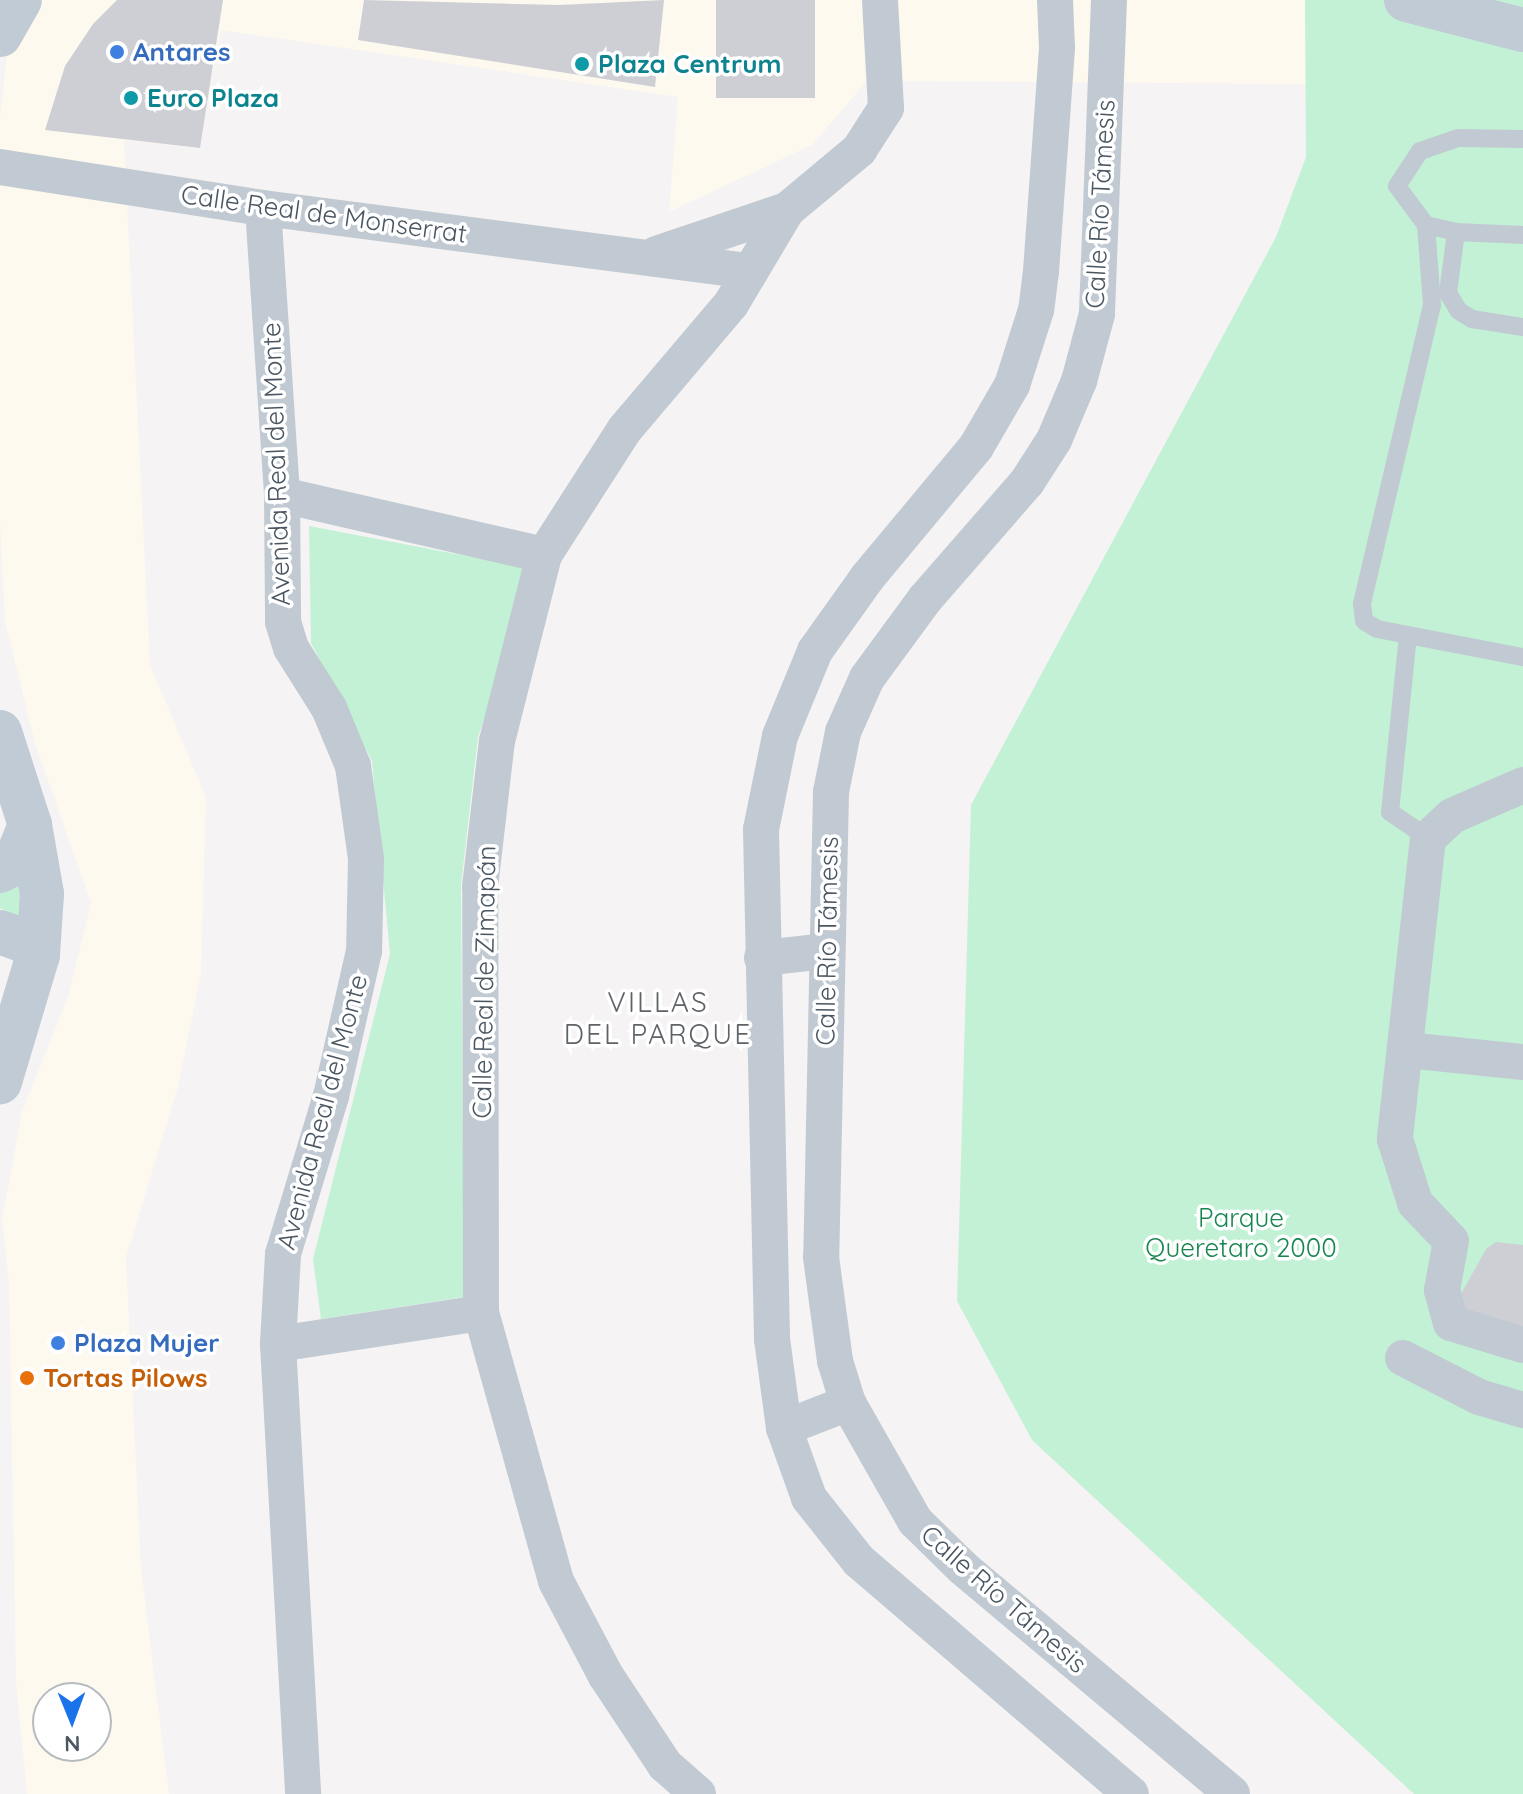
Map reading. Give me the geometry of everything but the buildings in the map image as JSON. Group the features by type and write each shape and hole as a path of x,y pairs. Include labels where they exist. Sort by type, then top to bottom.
{"main road":[{"path":"0,35 20,0"},
{"path":"1406,0 1523,30"},
{"path":"0,732 30,825 42,894 38,955 9,1040 0,1082"},
{"path":"0,871 14,864 30,825"},
{"path":"0,932 25,941 38,955"}],"street":[{"name":"Calle Real de Zimapán","path":"698,1794 665,1765 606,1676 556,1581 481,1313 480,887 497,741 544,555 625,429 731,304 787,210 859,150 886,108 880,0"},
{"name":"Calle Río Támesis","path":"1055,0 1057,48 1036,310 1012,385 976,447 867,578 815,651 780,736 761,829 772,1339 784,1428 809,1498 859,1561 1131,1794"},
{"name":"Calle Río Támesis","path":"1109,0 1097,314 1079,381 1054,440 1027,482 925,599 867,678 843,732 831,792 825,951 821,1257 835,1361 848,1403 915,1521 963,1568 1232,1794"},
{"name":"Calle Real de Monserrat","path":"0,167 263,208 750,271"},
{"name":"Avenida Real del Monte","path":"263,208 282,495 283,622 291,648 329,708 353,766 366,859 364,951 331,1096 283,1254 278,1344 303,1794"},
{"name":"Calle Real de Monserrat","path":"650,256 787,210"},
{"path":"282,495 544,555"},
{"path":"1523,785 1452,816 1428,838 1395,1139 1415,1203 1451,1241 1442,1290 1451,1323 1523,1345"},
{"path":"762,958 825,951"},
{"path":"1407,1050 1523,1062"},
{"path":"278,1344 481,1313"},
{"path":"1403,1358 1479,1397 1523,1410"},
{"path":"784,1428 848,1403"}],"lane":[{"path":"1523,139 1458,138 1420,151 1397,186 1426,225 1432,305 1362,604 1364,621 1408,635 1523,657"},
{"path":"1426,225 1456,232 1523,235"},
{"path":"1456,232 1448,293 1459,311 1472,319 1523,327"},
{"path":"1408,635 1390,812 1428,838"}],"shaded area":[{"path":"35,0 1305,0 1306,84 867,81 812,145 669,212 678,97 221,30 197,148 124,140 150,665 206,797 201,973 178,1087 126,1258 141,1568 169,1794 27,1794 16,1682 9,1282 2,1220 22,1112 68,997 91,903 35,743 5,622 0,523 0,117 8,43"}],"green space":[{"name":"Parque Queretaro 2000","path":"1305,0 1523,0 1523,1794 1414,1794 1032,1440 957,1301 971,805 1276,237 1306,157"},
{"path":"309,526 535,569 478,737 461,885 464,1297 321,1319 313,1259 390,954 372,761 311,643"},
{"path":"23,872 27,922 0,908 0,890"}],"place":[{"name":"Antares","path":"117,52"},
{"name":"Plaza Centrum","path":"582,64"},
{"name":"Euro Plaza","path":"131,98"},
{"name":"Plaza Mujer","path":"58,1343"},
{"name":"Tortas Pilows","path":"27,1378"}],"district":[{"name":"VILLAS DEL PARQUE","path":"658,1018"}]}
